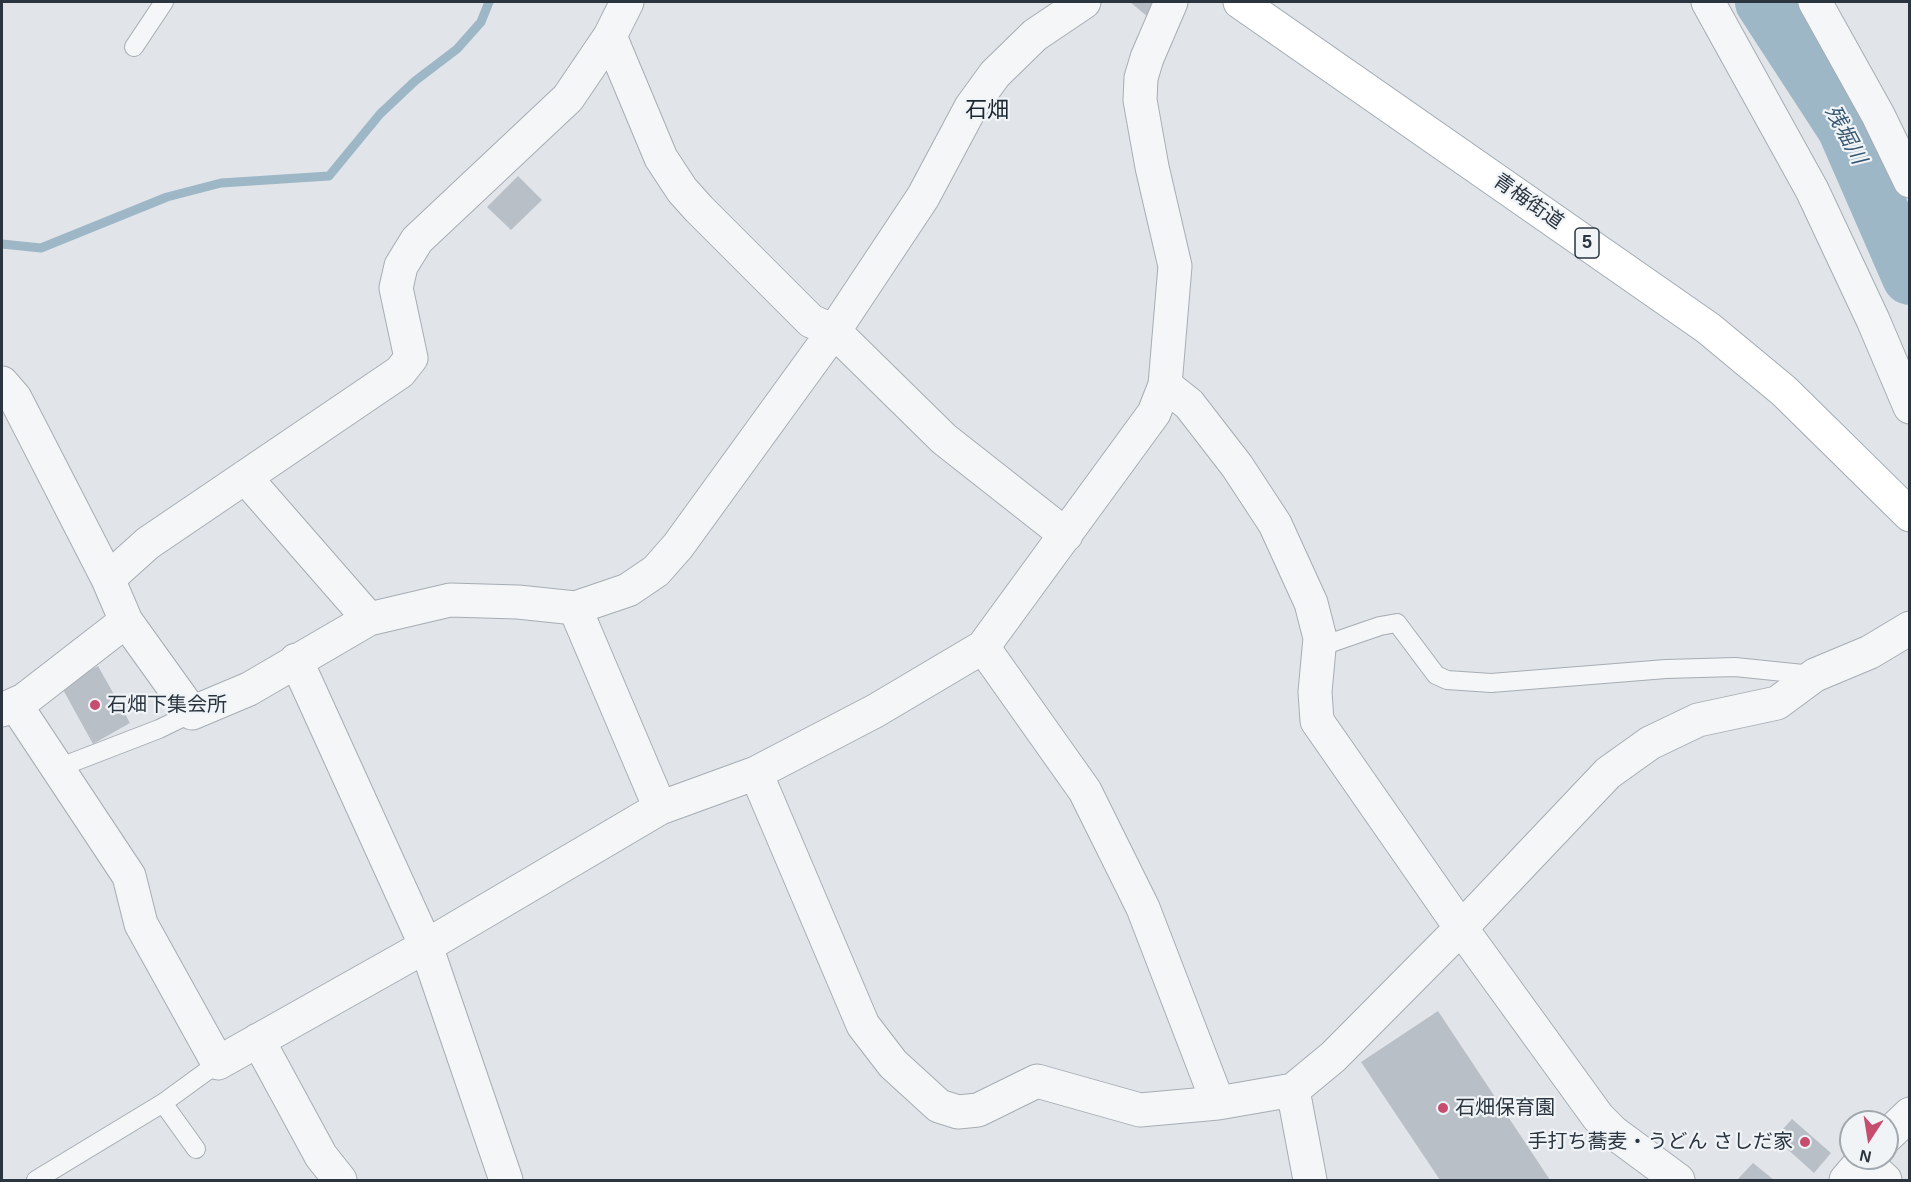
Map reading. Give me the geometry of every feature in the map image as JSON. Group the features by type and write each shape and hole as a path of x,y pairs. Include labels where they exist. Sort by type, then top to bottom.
{"main road":[{"name":"青梅街道","path":"1240,2 1708,328 1784,391 1907,507"}],"street":[{"path":"108,579 148,543 400,372 411,358 396,288 400,266 417,240 568,98 610,36 627,2"},
{"path":"2,383 15,398 108,579 126,621 192,713 249,689 369,619 450,600 518,602 575,608 628,590 656,571 678,546 834,331 923,197 972,107 995,74 1035,35 1084,2"},
{"path":"126,621 24,700 8,707 58,768 129,876 141,924 218,1063 660,808 756,773 875,711 983,647 1154,412 1165,385 1175,266 1140,100 1141,78 1147,58 1171,2"},
{"path":"1708,2 1812,190 1873,320 1910,407"},
{"path":"1815,2 1878,115 1910,181"},
{"path":"610,36 660,158 682,190 811,321 834,331 944,439 1066,535"},
{"path":"1165,385 1189,404 1230,457 1275,524 1311,603 1320,638 1315,692 1317,721 1461,928 1598,1117 1613,1132 1678,1180"},
{"path":"245,477 369,619"},
{"path":"575,608 660,808"},
{"path":"756,773 863,1025 893,1064 939,1106 958,1112 978,1110 1037,1081 1140,1110 1218,1103 1293,1090 1333,1057 1461,928 1608,773 1650,743 1698,720 1777,702 1815,675 1870,652 1910,628"},
{"path":"983,647 1085,791 1143,908 1218,1103"},
{"path":"296,660 426,945 506,1180"},
{"path":"258,1040 321,1156 340,1180"},
{"path":"1293,1090 1310,1180"},
{"path":"1899,1124 1910,1113"}],"lane":[{"path":"134,47 164,2"},
{"path":"1319,647 1380,626 1396,623 1436,675 1447,680 1491,683 1666,669 1735,667 1815,675"},
{"path":"58,768 159,729 192,713"},
{"path":"36,1180 163,1103 218,1063"},
{"path":"163,1103 196,1149"}],"building":[{"path":"1130,2 1164,2 1154,22"},
{"path":"518,176 542,200 511,230 487,207"},
{"name":"石畑下集会所","path":"98,666 130,723 93,744 61,686"},
{"path":"1438,1011 1550,1180 1440,1180 1361,1062"},
{"path":"1792,1119 1831,1153 1814,1173 1775,1138"},
{"path":"1753,1163 1774,1180 1737,1180"}],"waterway":[{"path":"2,244 41,248 167,197 221,183 329,176 380,114 415,81 457,49 481,22 489,2"},
{"name":"残堀川","path":"1763,2 1845,128 1910,277"}],"place":[{"name":"石畑下集会所","path":"95,705"},
{"name":"石畑保育園","path":"1443,1108"},
{"name":"手打ち蕎麦・うどん さしだ家","path":"1805,1142"}],"district":[{"name":"石畑","path":"987,111"}]}
